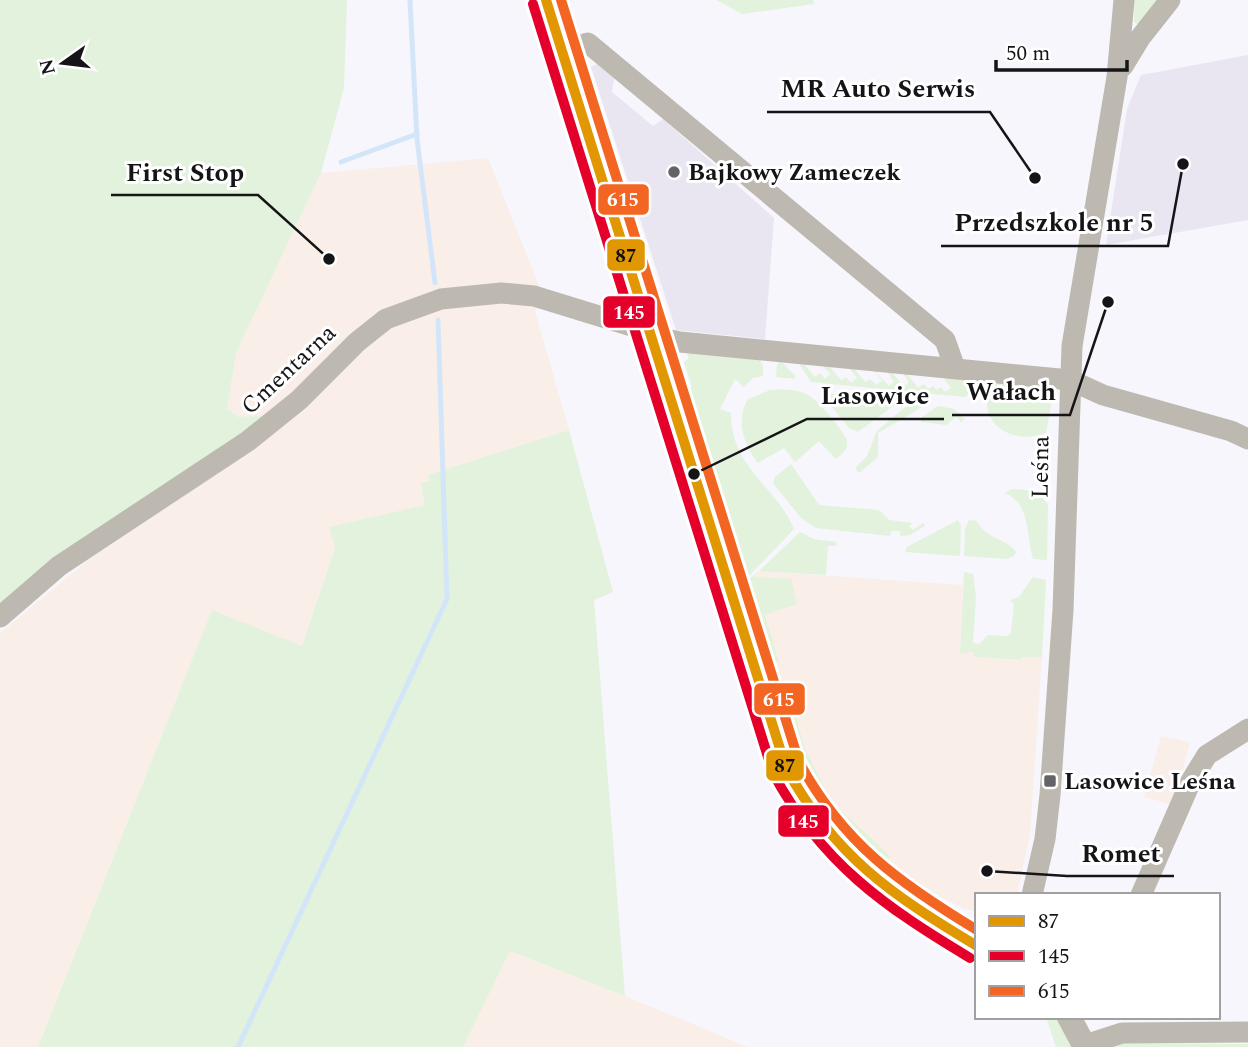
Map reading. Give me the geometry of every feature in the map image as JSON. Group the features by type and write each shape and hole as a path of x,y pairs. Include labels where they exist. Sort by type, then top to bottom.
{"street":[{"path":"546,0 775,737 800,797 821,828 846,857 881,885 975,945"},
{"name":"Leśna","path":"1032,893 1045,839 1050,795 1063,610 1072,346 1095,195 1117,77 1124,0"},
{"path":"1117,77 1140,38 1170,0"},
{"path":"562,51 588,43 945,340 955,368"},
{"name":"Cmentarna","path":"0,617 67,560 248,441 299,400 357,342 395,315 441,299 501,293 534,296 638,328 652,336 680,342 1070,380 1103,395 1231,431 1248,439"},
{"path":"1142,893 1191,781 1207,755 1248,729"},
{"path":"1070,1019 1085,1046 1122,1033 1248,1032"}],"shaded area":[{"path":"1248,55 1248,220 1106,245 1127,109 1141,75"},
{"name":"Bajkowy Zameczek","path":"601,62 615,74 612,92 653,126 663,119 774,218 765,339 676,330 591,67"},
{"path":"488,158 542,293 535,311 569,430 429,475 430,481 421,484 426,505 329,527 335,548 302,646 144,782 38,1047 0,1047 0,633 88,560 259,445 238,417 227,408 236,353 321,173"},
{"path":"759,571 963,585 960,654 974,651 974,657 1021,660 1022,657 1042,657 1030,834 1017,893 975,893 975,911 912,882 904,884 871,865 806,788 737,589"},
{"path":"1161,736 1190,742 1173,805 1144,797"},
{"path":"510,951 625,996 748,1047 463,1047"}],"green space":[{"path":"0,0 347,0 344,88 321,173 236,353 227,408 238,417 262,416 256,426 0,605"},
{"path":"716,0 813,0 814,4 742,14"},
{"path":"1134,0 1157,0 1139,25 1134,22"},
{"path":"687,353 759,358 763,366 763,376 753,378 744,387 735,379 720,409 731,413 738,449 746,463 777,500 794,529 748,577 687,388 692,387 684,362 689,358"},
{"path":"781,361 795,379 776,377 777,365"},
{"path":"798,362 803,363 815,377 820,373 825,379 830,374 821,364 828,365 841,380 846,377 851,383 857,378 848,367 853,367 865,382 870,379 876,385 882,381 873,369 889,386 894,382 886,370 891,371 904,387 909,382 902,372 906,372 918,388 924,384 928,389 933,386 937,390 941,387 945,392 951,388 942,376 965,378 971,383 971,392 965,397 811,382"},
{"path":"1000,382 1034,386 1048,394 1051,404 1046,433 1021,436 1000,429 988,412 987,400 990,387"},
{"path":"681,390 742,577 735,582 677,392"},
{"path":"770,390 794,391 812,398 830,416 845,437 847,447 844,452 836,459 819,441 795,462 784,448 758,463 745,440 742,415 748,399"},
{"path":"825,393 897,403 858,432 849,428 823,396"},
{"path":"909,404 924,406 878,433 878,457 859,473 855,468 867,456 877,431"},
{"path":"938,406 954,409 965,419 961,422 956,417 946,425 921,422 922,417"},
{"path":"569,430 613,592 594,600 625,996 510,951 463,1047 38,1047 212,610 302,646 335,548 329,527 425,505 421,483 430,481 428,475"},
{"path":"791,464 819,505 879,510 889,520 913,523 909,526 913,530 923,523 925,526 910,535 900,536 900,531 891,531 890,536 816,528 801,518 773,483 775,477"},
{"path":"1012,489 1036,491 1048,504 1047,560 1033,559 1023,513 1013,498 1005,493"},
{"path":"958,520 961,526 960,556 905,552 907,547"},
{"path":"969,520 976,521 987,533 1008,544 1016,552 1014,556 1007,559 964,556 965,529"},
{"path":"800,532 814,539 837,542 836,546 828,546 826,575 759,571"},
{"path":"964,572 973,574 976,597 973,643 979,644 988,635 1007,636 1011,633 1014,604 1010,600 1019,597 1033,577 1046,580 1042,657 1022,657 1021,660 974,657 973,651 960,654"},
{"path":"755,574 755,577 791,579 797,604 765,615 779,662 776,662 748,580"},
{"path":"790,697 805,749 832,802 891,857 875,865 845,843 806,788 781,724"},
{"path":"1047,1019 1058,1019 1075,1047 1056,1047"},
{"path":"1119,1043 1248,1044 1248,1047 1112,1047"}],"waterway":[{"path":"410,0 417,139 435,283"},
{"path":"341,162 417,134"},
{"path":"238,1047 447,599 438,320"}],"transit line":[{"name":"87","path":"546,0 786,768 825,826 868,871 918,909 975,945"},
{"name":"615","path":"561,0 799,762 834,816 875,859 922,895 975,929"},
{"name":"145","path":"533,4 773,773 812,833 834,858 883,901 970,958"}],"place":[{"name":"Przedszkole nr 5","path":"1183,164"},
{"name":"Bajkowy Zameczek","path":"674,172"},
{"name":"MR Auto Serwis","path":"1035,178"},
{"name":"First Stop","path":"329,259"},
{"name":"Wałach","path":"1108,302"},
{"name":"Lasowice","path":"694,474"},
{"name":"Lasowice Leśna","path":"1050,781"},
{"name":"Romet","path":"987,871"}]}
